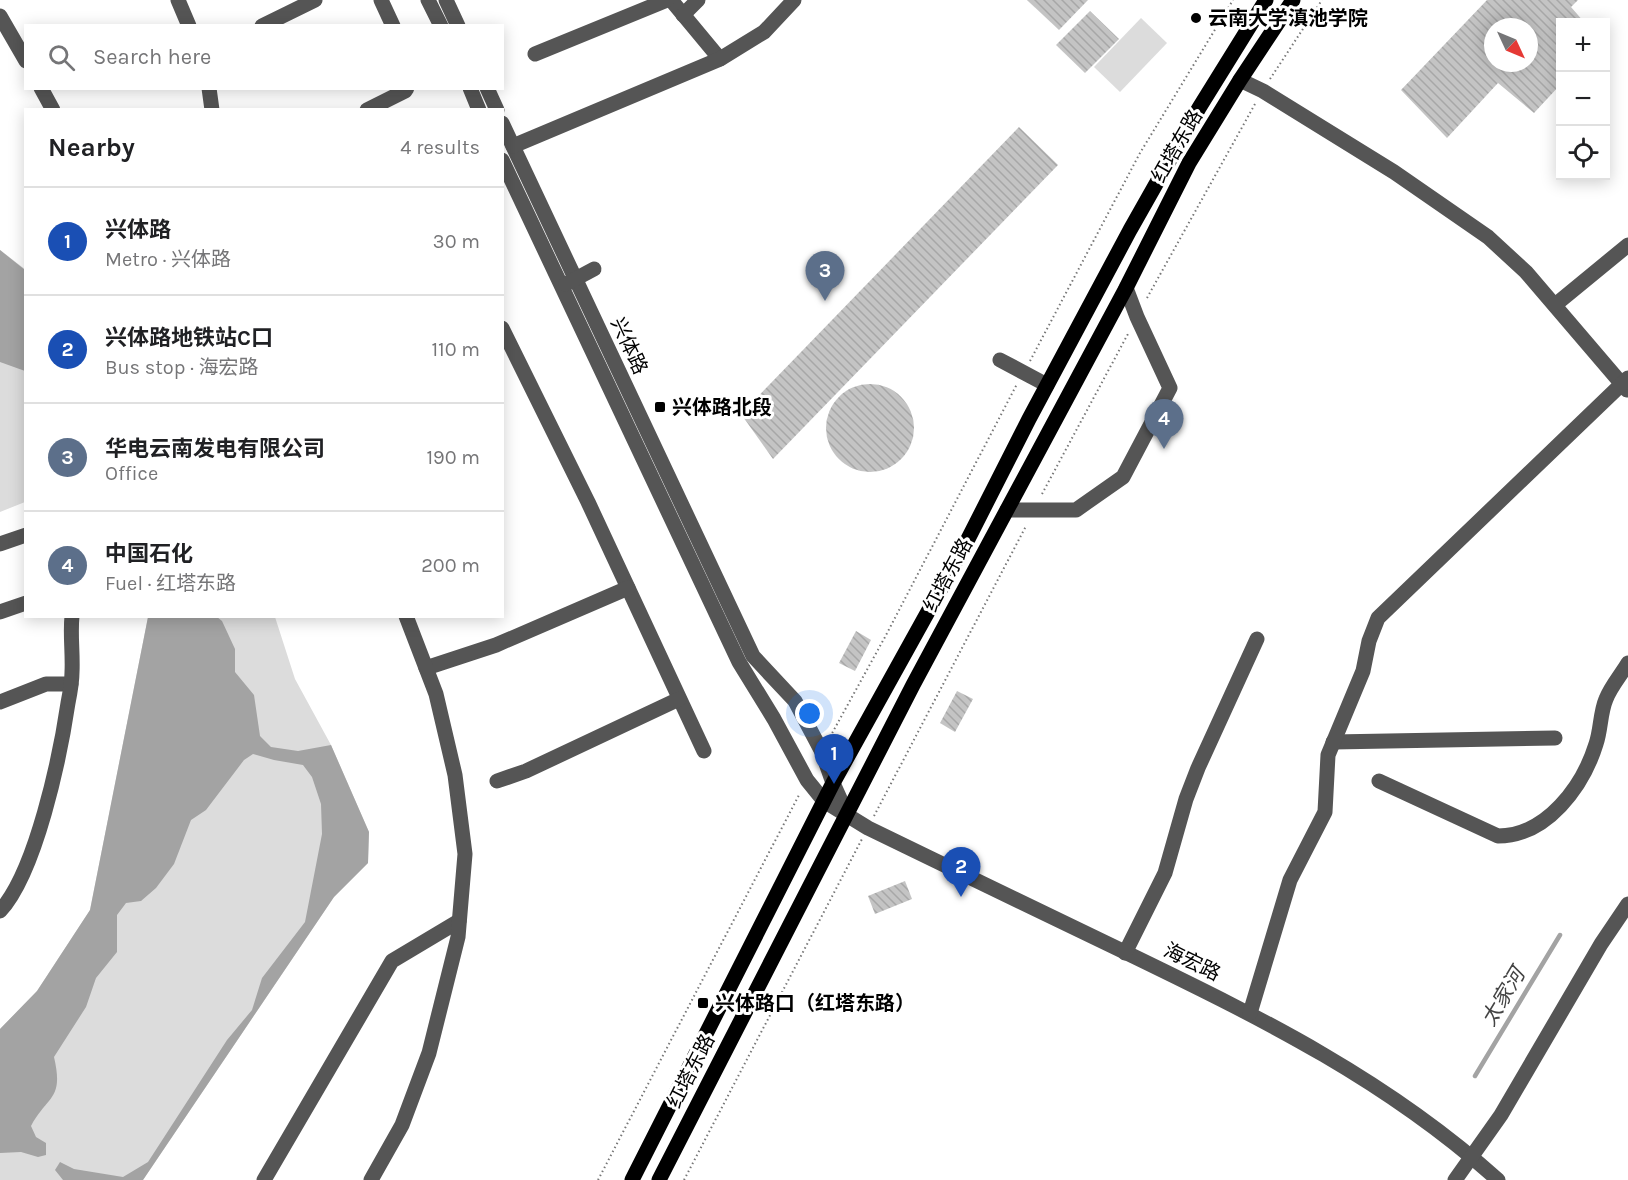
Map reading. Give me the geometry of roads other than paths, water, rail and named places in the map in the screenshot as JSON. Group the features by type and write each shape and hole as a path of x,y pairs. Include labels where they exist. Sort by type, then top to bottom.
{"main road":[{"name":"红塔东路","path":"632,1180 833,783 965,545 1047,385 1136,220 1199,108 1266,0"},
{"name":"红塔东路","path":"659,1180 847,814 1126,288 1189,163 1293,0"}],"street":[{"path":"178,0 188,24"},
{"path":"266,24 315,0"},
{"path":"381,0 392,24"},
{"path":"428,0 440,24"},
{"path":"446,0 457,24"},
{"path":"535,54 667,0"},
{"path":"671,0 720,59"},
{"path":"684,15 698,0"},
{"path":"513,146 720,59 764,32 794,0"},
{"path":"0,16 24,58"},
{"path":"1240,80 1263,91 1394,172 1488,237 1526,272 1626,384 1378,618 1369,641 1363,671 1328,755 1325,812 1290,880 1250,1013"},
{"path":"42,90 52,108"},
{"path":"209,90 212,108"},
{"path":"371,108 406,90"},
{"path":"472,90 489,108"},
{"path":"487,90 489,108"},
{"name":"兴体路","path":"504,127 568,283 739,662 774,719 807,780 824,801 847,814"},
{"name":"兴体路","path":"504,164 568,283 753,656 795,701 822,752 847,814"},
{"path":"1554,305 1628,245"},
{"path":"568,283 594,269"},
{"path":"1007,510 1076,510 1123,477 1170,388 1126,288"},
{"path":"504,332 704,751"},
{"path":"1000,360 1047,385"},
{"path":"0,544 24,536"},
{"path":"426,668 496,645 628,588"},
{"path":"0,612 24,604"},
{"path":"0,911 7,903 28,862 48,799 64,730 71,684 72,618"},
{"path":"371,1180 402,1125 429,1053 458,937 465,854 455,775 436,694 407,618"},
{"path":"1125,953 1165,873 1186,799 1198,768 1257,639"},
{"path":"1379,781 1498,836 1509,836 1530,828 1557,809 1573,793 1584,775 1597,743 1606,699 1628,663"},
{"path":"0,702 46,684 71,684"},
{"path":"497,781 526,771 680,699"},
{"path":"1333,742 1555,738"},
{"name":"海宏路","path":"847,814 868,828 1250,1013 1385,1091 1472,1156 1498,1180"},
{"path":"1455,1180 1501,1115 1601,944 1628,904"},
{"path":"264,1180 392,961 459,921"}],"waterway":[{"name":"太家河","path":"1475,1076 1560,935"}],"place":[{"name":"云南大学滇池学院","path":"1196,18"},
{"name":"华电云南发电有限公司","path":"825,301"},
{"name":"兴体路北段","path":"660,407"},
{"name":"中国石化","path":"1164,449"},
{"name":"兴体路","path":"834,784"},
{"name":"兴体路地铁站C口","path":"961,897"},
{"name":"兴体路口（红塔东路）","path":"703,1003"}]}
